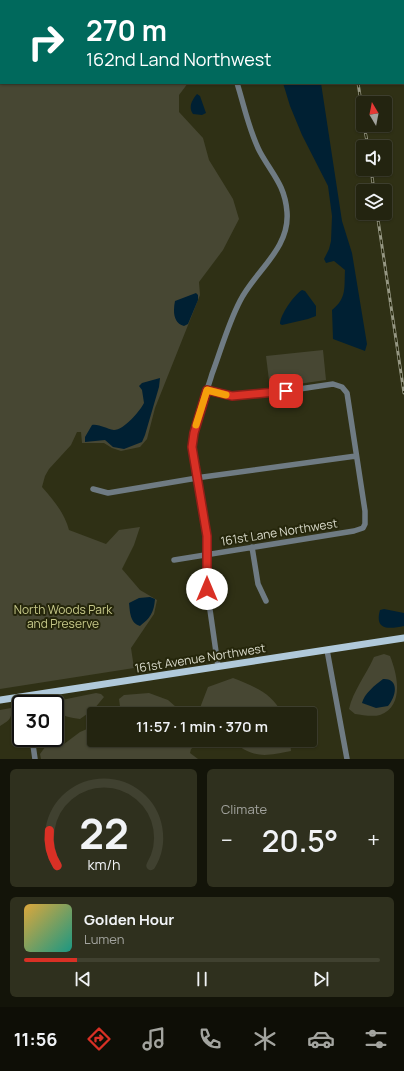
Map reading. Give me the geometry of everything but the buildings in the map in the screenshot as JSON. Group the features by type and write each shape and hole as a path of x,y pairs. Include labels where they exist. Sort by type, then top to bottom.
{"main road":[{"name":"161st Avenue Northwest","path":"31,695 404,638"},
{"name":"161st Avenue Northwest","path":"0,700 12,698"}],"street":[{"path":"218,666 207,589 207,536 192,447 193,440 207,390 233,316 240,300 280,245 286,230 288,214 286,197 279,181 260,152 237,84"},
{"path":"93,489 108,493 197,478 356,456 347,393 342,387 333,384 286,391 232,396 207,390"},
{"name":"161st Lane Northwest","path":"174,560 354,531 363,528 365,524 365,511 356,456"},
{"path":"252,547 258,584 266,601"},
{"path":"327,650 347,759"},
{"path":"34,747 36,759"}],"green space":[{"name":"North Woods Park and Preserve","path":"0,84 187,84 179,95 179,112 203,138 209,160 233,199 239,219 223,250 199,282 200,295 155,408 147,439 140,447 121,451 104,443 82,443 81,432 77,432 71,445 49,469 42,487 61,512 69,530 106,544 119,530 140,527 134,545 122,569 140,590 157,600 154,614 131,648 134,668 0,689"},
{"path":"323,350 326,380 270,388 266,356"},
{"path":"384,654 390,656 397,681 396,698 393,705 388,711 377,716 355,714 349,709 357,689 374,657"},
{"path":"233,678 262,691 268,695 278,707 200,707 208,687"},
{"path":"96,693 101,694 104,697 96,707 87,707 87,714 80,719 64,715 64,700"},
{"path":"149,693 168,700 176,707 120,707 119,699 124,695"},
{"path":"11,708 11,717 0,726 0,710"},
{"path":"87,729 87,747 194,747 191,749 190,753 198,759 41,759 40,754 45,747 64,747 64,744 80,732"},
{"path":"240,747 291,747 291,751 265,755 252,753"}],"water":[{"path":"283,84 321,84 342,221 352,253 367,344 365,351 333,339 332,310 337,306 344,292 345,270 334,261 326,263 324,259 331,241 332,216 328,186 302,135 290,106"},
{"path":"197,94 200,96 206,113 202,115 193,114 191,109 192,101"},
{"path":"302,290 305,291 316,306 316,316 282,325 280,324 282,316 288,306 295,296"},
{"path":"196,293 198,295 198,300 188,324 184,326 176,319 174,309 175,301"},
{"path":"160,378 159,387 142,442 124,449 113,447 105,440 85,442 85,437 92,425 98,425 114,430 127,424 144,403 142,390 139,386 142,383"},
{"path":"150,597 155,599 154,608 149,618 140,626 137,625 132,620 129,603 139,598"},
{"path":"384,609 404,613 404,626 389,628 381,625 379,622 380,610"},
{"path":"383,679 392,682 395,689 393,698 388,706 376,708 362,703 367,693"}],"railway":[{"path":"358,84 360,96"},
{"path":"365,132 367,140"},
{"path":"372,176 373,184"},
{"path":"378,220 404,393"}],"slow traffic":[{"path":"196,425 207,390 226,395"}],"route":[{"path":"207,589 207,536 192,447 198,417 207,390 232,396 286,391"}]}
